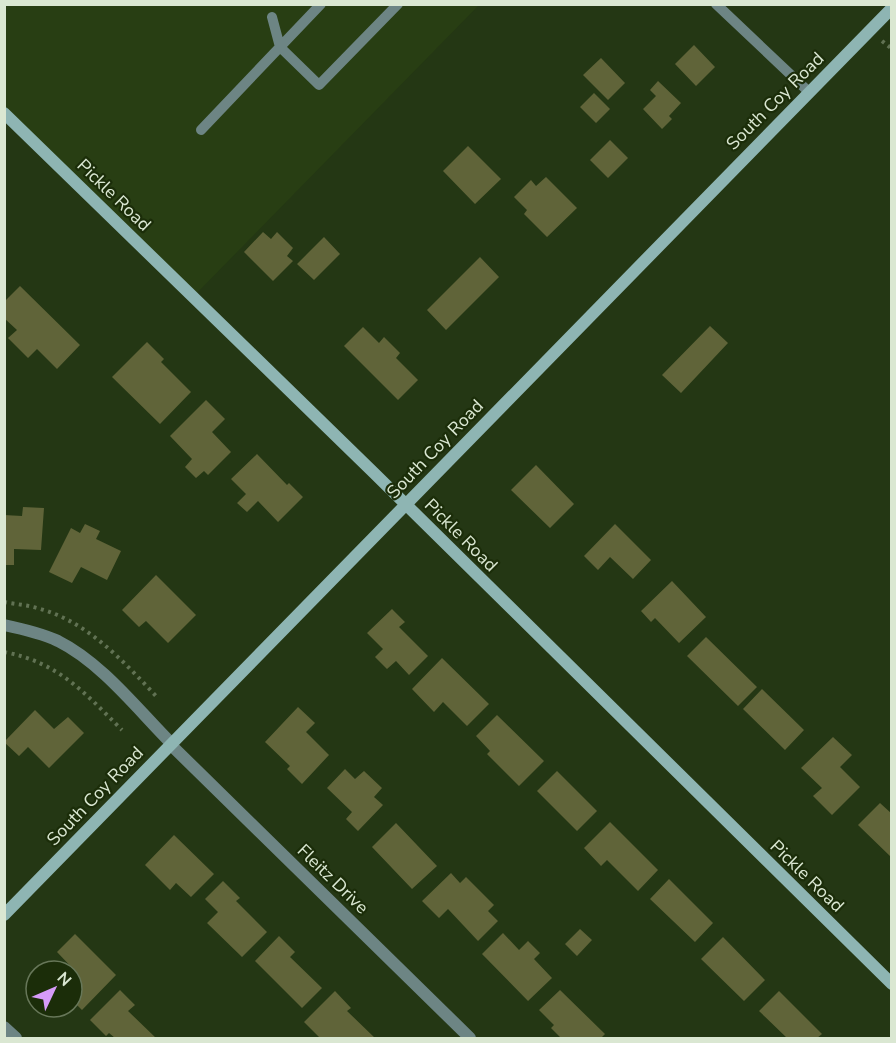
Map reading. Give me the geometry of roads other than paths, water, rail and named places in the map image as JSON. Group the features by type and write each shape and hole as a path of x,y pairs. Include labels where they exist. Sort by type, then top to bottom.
{"street":[{"name":"South Coy Road","path":"4,915 891,8"},
{"name":"Pickle Road","path":"4,112 891,984"},
{"name":"Fleitz Drive","path":"4,626 32,631 58,641 78,653 96,668 470,1038"},
{"path":"4,1027 16,1038"}],"lane":[{"path":"201,130 321,4"},
{"path":"272,17 280,47 319,85 398,4"},
{"path":"716,4 809,92"}]}
